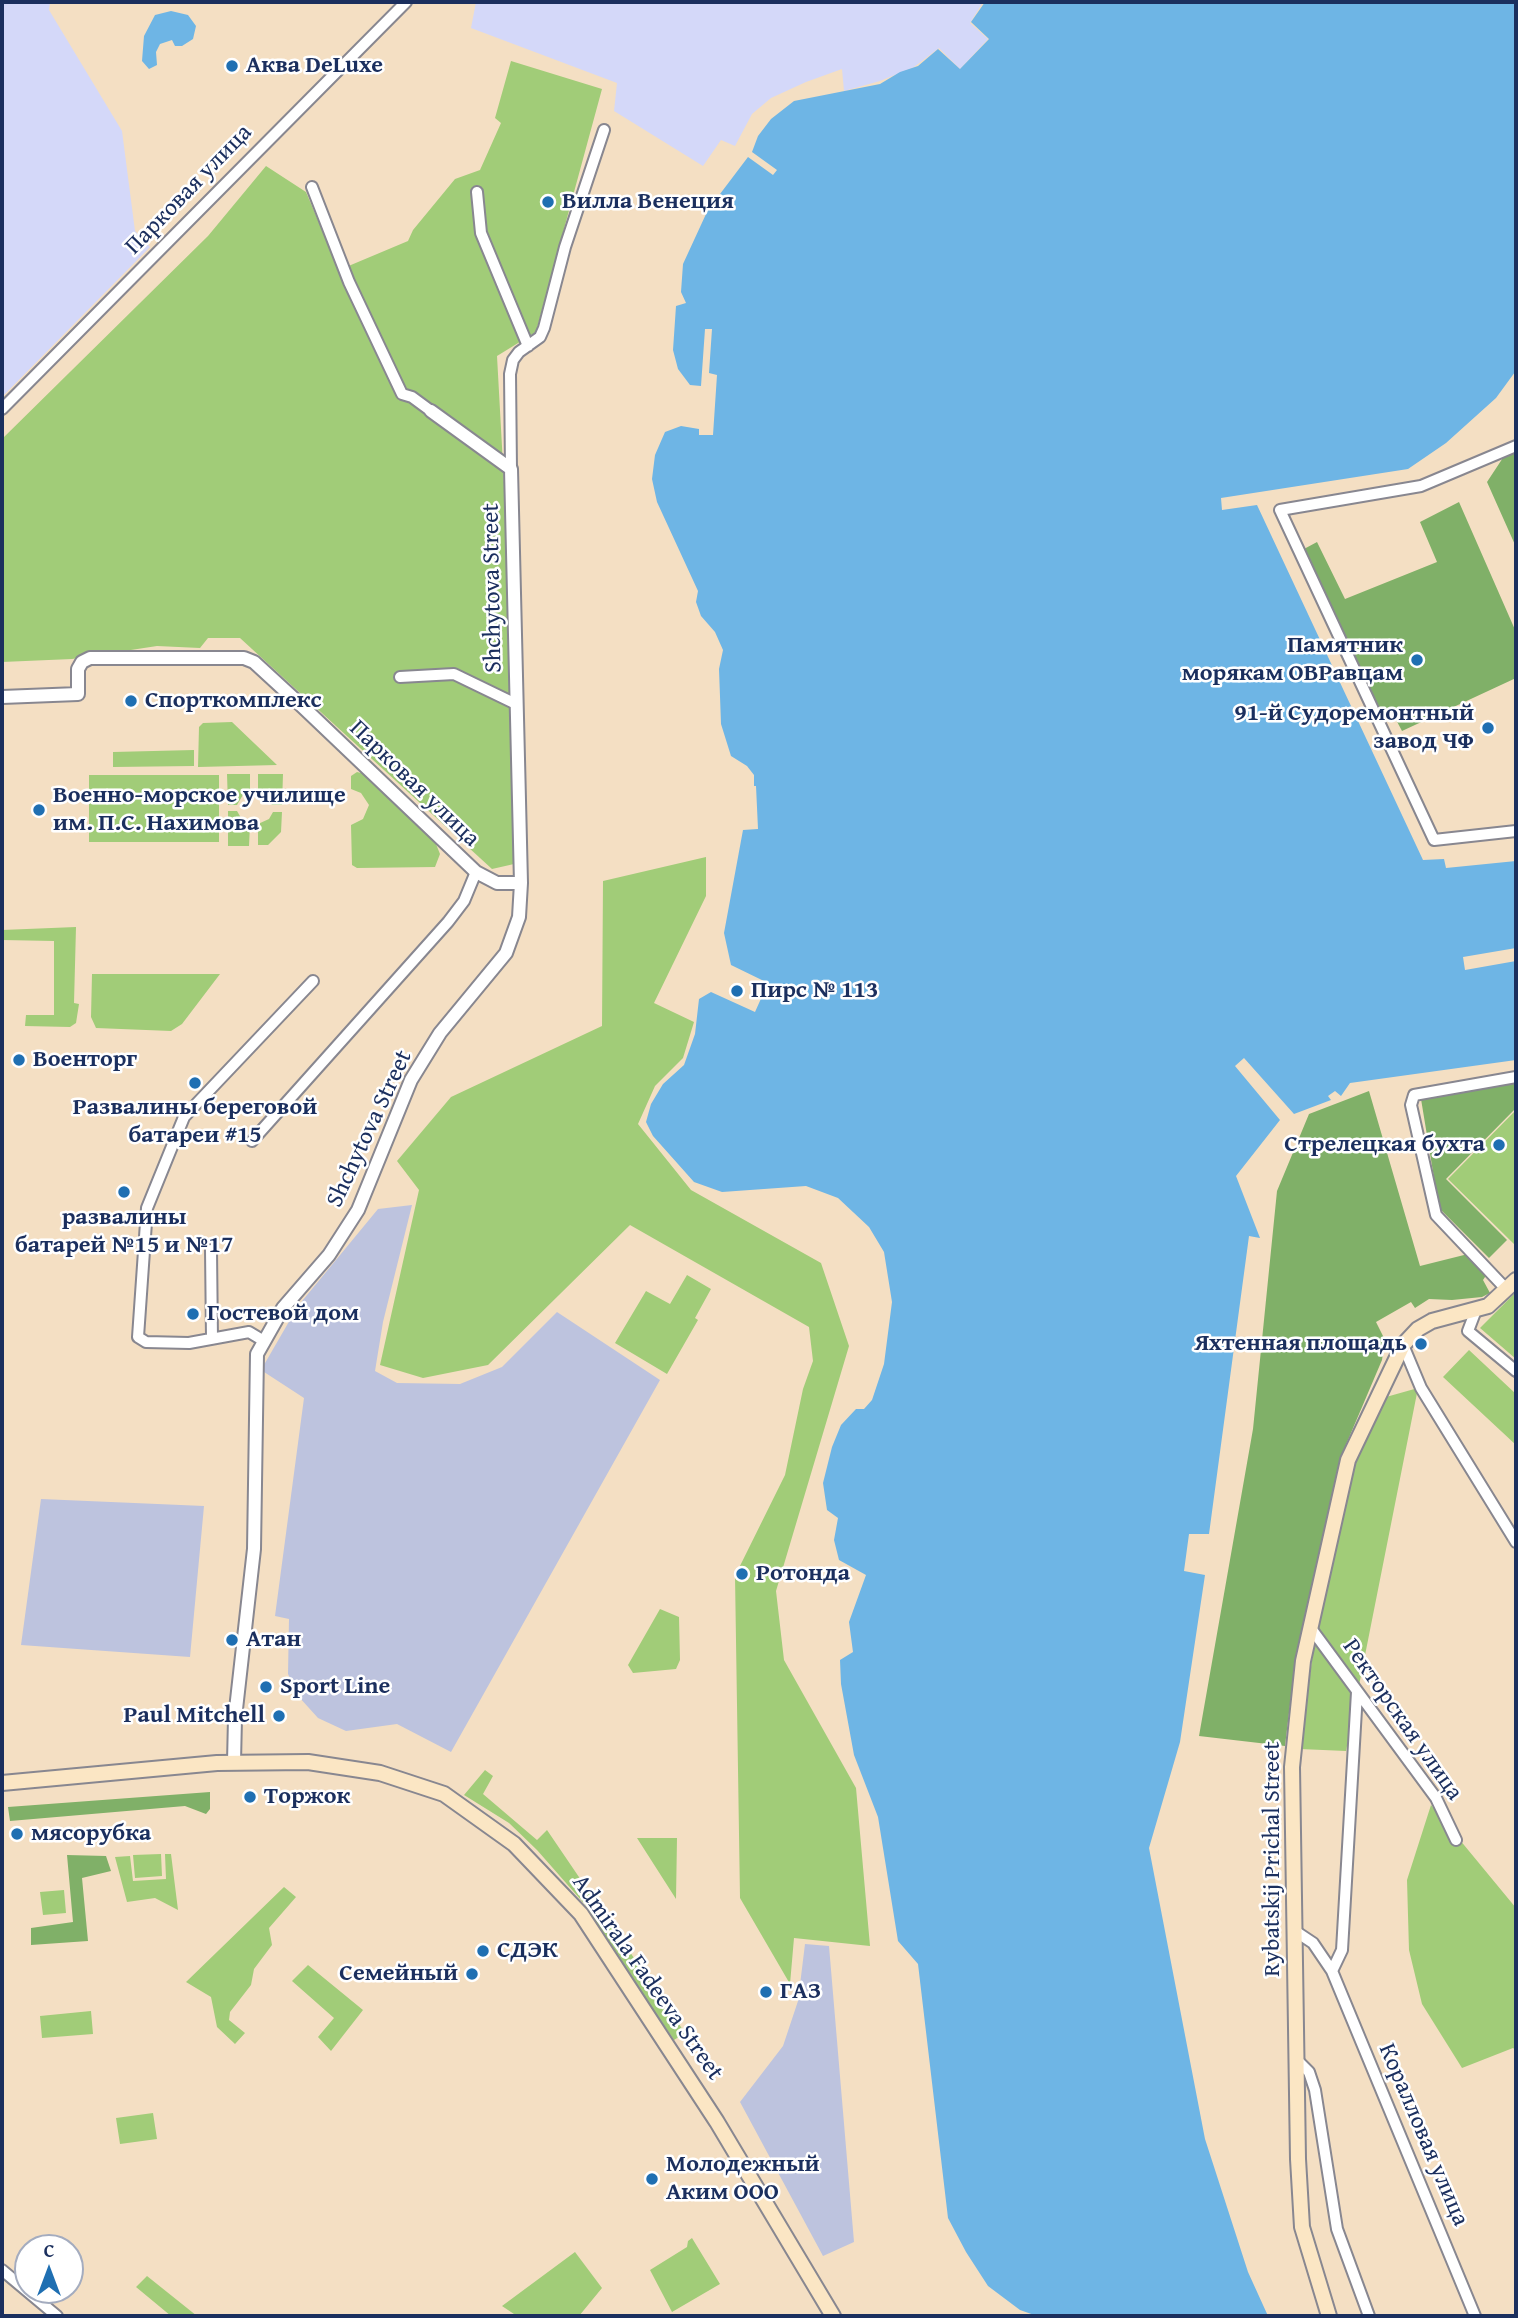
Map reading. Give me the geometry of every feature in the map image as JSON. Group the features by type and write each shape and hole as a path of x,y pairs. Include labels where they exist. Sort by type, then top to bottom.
{"main road":[{"path":"1407,1340 1441,1317 1488,1306 1512,1285"},
{"name":"Rybatskij Prichal Street","path":"1329,2316 1302,2227 1292,1767 1303,1661 1348,1460 1407,1340"},
{"name":"Admirala Fadeeva Street","path":"2,1783 234,1762 308,1762 380,1773 444,1794 514,1844 580,1914 717,2122 833,2316"}],"street":[{"name":"Парковая улица","path":"2,409 407,2"},
{"name":"Shchytova Street","path":"234,1762 235,1718 254,1549 257,1354 283,1308 329,1255 358,1210 411,1080 440,1033 506,953 519,917 521,883 510,374 513,360 540,337 544,328 565,247 604,130"},
{"name":"Shchytova Street","path":"312,187 349,282 402,394 412,397 511,469"},
{"path":"477,192 481,233 528,346"},
{"path":"1516,446 1421,486 1280,510 1434,840 1516,831"},
{"name":"Парковая улица","path":"2,697 78,694 78,669 82,662 90,658 244,657 254,662 303,707 476,873 497,883 521,883"},
{"path":"400,677 454,674 516,704"},
{"name":"Парковая улица","path":"252,1141 448,922 464,901 476,873"},
{"path":"264,1341 248,1332 169,1343 146,1342 138,1337 147,1208 184,1117 313,981"},
{"path":"1512,1285 1436,1215 1411,1105 1414,1096 1516,1077"},
{"path":"211,1250 212,1339"},
{"path":"1476,1310 1468,1329 1516,1371"},
{"path":"1407,1340 1421,1388 1516,1542"},
{"name":"Ректорская улица","path":"1310,1627 1436,1798 1456,1840"},
{"path":"1332,1971 1342,1950 1357,1692"},
{"name":"Коралловая улица","path":"1296,1931 1313,1943 1332,1971 1475,2316"},
{"path":"1297,2060 1309,2072 1315,2090 1337,2229 1369,2316"},
{"path":"2,2270 57,2316"}],"shaded area":[{"path":"2,2 50,2 49,10 122,131 135,231 150,247 2,397"},
{"path":"476,2 983,2 970,23 988,39 960,69 939,48 914,67 880,81 844,91 842,69 806,82 771,98 752,114 735,146 721,140 703,166 614,111 617,83 471,28"},
{"path":"412,1205 383,1322 375,1371 397,1383 460,1384 502,1367 557,1312 660,1380 451,1752 397,1724 346,1731 318,1718 299,1697 288,1674 289,1619 275,1616 304,1398 261,1370 298,1306 378,1209"},
{"path":"41,1499 204,1506 190,1657 21,1645"},
{"path":"805,1944 829,1946 854,2242 823,2256 740,2102 783,2046 798,2001"}],"green space":[{"path":"511,61 602,89 536,332 497,356 505,501 514,864 492,869 240,638 208,638 200,648 157,646 72,659 2,662 2,439 208,236 266,166 306,192 339,270 408,241 413,230 455,179 480,170 501,123 495,118"},
{"path":"1516,438 1516,547 1487,482"},
{"path":"1459,502 1516,632 1516,678 1402,731 1393,714 1380,717 1304,549 1317,542 1345,599 1437,562 1420,522"},
{"path":"232,722 277,765 198,767 199,727 203,723"},
{"path":"194,750 194,766 113,767 113,752"},
{"path":"357,772 365,774 436,844 440,854 435,867 357,868 352,865 351,825 363,819 369,805 361,793 351,789 351,776"},
{"path":"227,774 250,774 250,793 244,793 237,805 228,805"},
{"path":"258,774 283,774 282,805 272,805 264,793 258,791"},
{"path":"89,775 219,775 219,842 89,842"},
{"path":"228,811 237,811 244,823 250,825 249,846 228,846"},
{"path":"273,812 282,812 281,832 268,845 258,845 258,824 269,819"},
{"path":"706,857 706,896 654,1003 694,1022 683,1058 655,1086 638,1124 691,1190 821,1263 849,1346 776,1591 784,1660 856,1788 870,1946 794,1938 790,1984 740,1898 735,1576 785,1475 803,1389 813,1361 809,1327 630,1225 488,1365 423,1378 380,1365 419,1190 397,1161 451,1097 602,1026 603,881"},
{"path":"76,927 74,1003 79,1004 76,1023 70,1027 25,1026 26,1015 54,1015 54,941 2,940 2,930"},
{"path":"92,974 220,974 182,1024 171,1031 96,1028 91,1017"},
{"path":"1516,1081 1516,1108 1446,1179 1507,1240 1489,1258 1439,1208 1421,1099"},
{"path":"1369,1091 1420,1266 1468,1254 1487,1274 1483,1280 1490,1293 1482,1297 1452,1300 1429,1299 1415,1308 1411,1302 1376,1322 1385,1340 1382,1360 1342,1454 1296,1655 1285,1746 1199,1736 1253,1429 1277,1191 1309,1114"},
{"name":"Стрелецкая бухта","path":"1516,1110 1516,1246 1448,1179"},
{"path":"687,1275 711,1289 695,1318 698,1320 667,1374 615,1343 646,1291 670,1304"},
{"path":"1516,1292 1516,1359 1480,1328"},
{"path":"1469,1350 1516,1394 1516,1445 1443,1377"},
{"path":"1418,1388 1346,1751 1300,1749 1317,1623 1350,1465 1386,1397"},
{"path":"660,1609 679,1617 680,1660 676,1669 633,1673 628,1665"},
{"path":"485,1770 493,1776 483,1794 537,1840 547,1830 685,2033 674,2040 590,1916 588,1908 537,1850 509,1823 464,1795"},
{"path":"210,1792 210,1809 206,1814 185,1806 10,1821 8,1807"},
{"path":"1431,1805 1516,1908 1516,2050 1513,2048 1462,2068 1422,2004 1409,1950 1407,1880"},
{"path":"637,1838 677,1838 676,1899"},
{"path":"161,1854 162,1876 135,1878 133,1855"},
{"path":"165,1854 171,1854 178,1910 155,1898 127,1902 115,1857 130,1856 133,1881 166,1879"},
{"path":"67,1855 106,1856 111,1871 82,1878 88,1941 31,1945 31,1928 73,1922"},
{"path":"284,1887 296,1897 269,1928 272,1945 254,1969 251,1985 230,2012 229,2020 245,2033 235,2044 217,2027 211,1997 186,1982"},
{"path":"64,1890 66,1913 43,1915 40,1892"},
{"path":"308,1965 363,2010 331,2051 318,2037 334,2018 292,1981"},
{"path":"91,2011 93,2034 42,2038 40,2016"},
{"path":"153,2113 157,2139 120,2144 116,2118"},
{"path":"692,2238 720,2284 672,2312 650,2270 687,2247"},
{"path":"575,2252 602,2288 579,2316 517,2316 502,2306"},
{"path":"147,2276 197,2316 171,2316 136,2287"}],"water":[{"path":"985,2 1516,2 1515,372 1496,398 1446,443 1408,469 1221,498 1222,510 1257,505 1423,860 1444,859 1446,868 1516,861 1516,948 1463,957 1465,970 1516,961 1516,1060 1350,1083 1341,1096 1335,1091 1328,1096 1331,1100 1294,1114 1244,1058 1235,1066 1280,1120 1236,1176 1260,1238 1249,1236 1209,1534 1189,1534 1184,1571 1205,1575 1180,1742 1149,1848 1205,2139 1248,2272 1268,2316 1037,2316 1020,2310 988,2286 948,2218 918,1964 898,1941 878,1817 854,1755 841,1684 840,1660 853,1652 849,1622 866,1575 839,1560 834,1540 838,1518 827,1510 823,1483 841,1425 856,1409 864,1409 872,1400 884,1364 892,1302 884,1252 869,1227 838,1198 806,1186 722,1192 694,1182 653,1136 646,1122 651,1104 663,1084 684,1065 695,1034 699,999 711,992 755,1012 768,983 731,965 724,933 743,830 758,829 754,775 747,766 731,756 721,724 719,669 723,650 715,632 701,616 696,602 698,591 657,502 652,479 655,455 665,432 681,426 699,429 699,435 713,435 717,375 709,373 712,329 705,329 701,386 690,385 678,369 673,350 676,306 686,303 681,292 683,264 712,201 723,208 728,199 720,194 748,157 773,175 777,170 752,152 758,136 771,119 794,101 880,84 900,72 918,66 938,49 960,69 989,39 971,22"},
{"path":"171,11 188,15 196,26 193,39 182,46 175,46 172,40 160,44 156,52 157,65 149,69 142,61 144,36 155,15"}],"place":[{"name":"Аква DeLuxe","path":"232,66"},
{"name":"Вилла Венеция","path":"548,202"},
{"name":"Памятник морякам ОВРавцам","path":"1417,660"},
{"name":"Спорткомплекс","path":"131,701"},
{"name":"91-й Судоремонтный завод ЧФ","path":"1488,728"},
{"name":"Военно-морское училище им. П.С. Нахимова","path":"39,810"},
{"name":"Пирс № 113","path":"737,991"},
{"name":"Военторг","path":"19,1060"},
{"name":"Развалины береговой батареи #15","path":"195,1083"},
{"name":"Стрелецкая бухта","path":"1499,1145"},
{"name":"развалины батарей №15 и №17","path":"124,1192"},
{"name":"Гостевой дом","path":"193,1314"},
{"name":"Яхтенная площадь","path":"1421,1344"},
{"name":"Ротонда","path":"742,1574"},
{"name":"Атан","path":"232,1640"},
{"name":"Sport Line","path":"266,1687"},
{"name":"Paul Mitchell","path":"279,1716"},
{"name":"Торжок","path":"250,1797"},
{"name":"мясорубка","path":"17,1834"},
{"name":"СДЭК","path":"483,1951"},
{"name":"Семейный","path":"472,1974"},
{"name":"ГАЗ","path":"766,1992"},
{"name":"Молодежный Аким ООО","path":"652,2179"}]}
